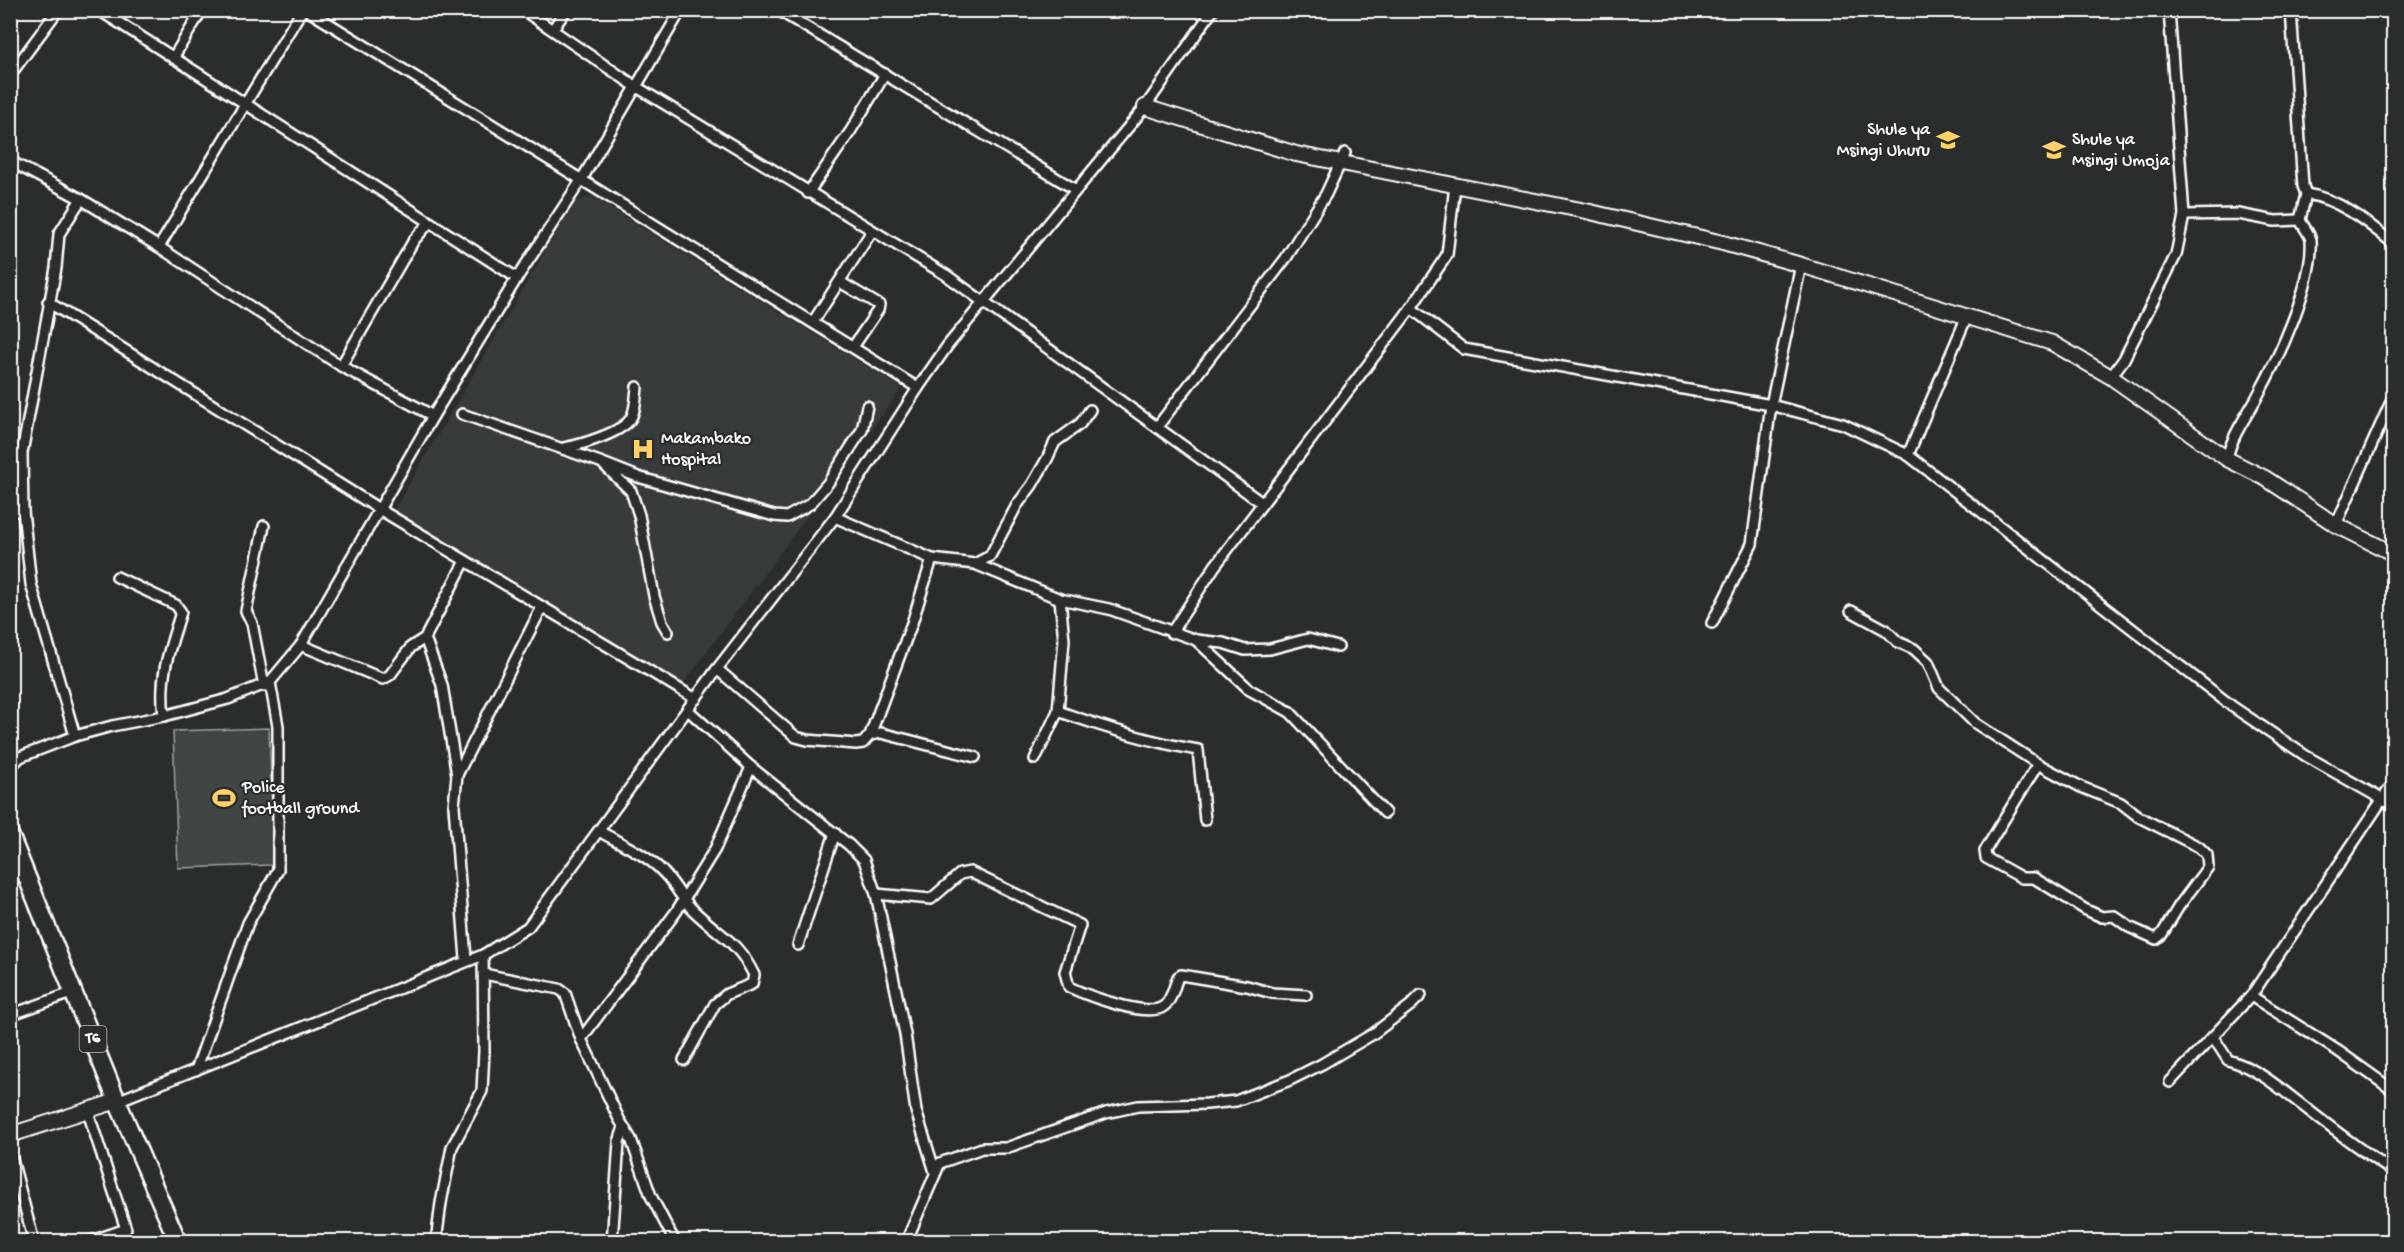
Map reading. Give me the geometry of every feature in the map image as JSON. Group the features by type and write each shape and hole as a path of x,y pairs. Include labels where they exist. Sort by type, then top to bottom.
{"highway":[{"name":"T6","path":"10,835 117,1101 178,1242"}],"street":[{"path":"10,75 58,10"},
{"path":"99,10 517,278"},
{"path":"173,58 202,10"},
{"path":"159,247 302,10"},
{"path":"307,10 918,388"},
{"path":"521,10 624,74"},
{"path":"553,29 566,10"},
{"path":"10,767 20,757 75,736 228,699 267,684 301,645 433,416 517,278 582,179 681,10"},
{"path":"778,10 1076,190"},
{"path":"10,1135 117,1101 466,959 483,955 528,927 717,669 835,517 948,345 1145,107 1213,10"},
{"path":"2111,377 2124,359 2176,255 2184,214 2169,10"},
{"path":"2227,459 2229,446 2259,393 2293,320 2306,276 2311,239 2300,220 2306,194 2303,186 2291,10"},
{"path":"553,29 635,86 807,193 946,275 1262,503"},
{"path":"807,193 850,132 885,74"},
{"path":"1145,107 1296,154 1342,158 1723,243 2052,343 2111,377 2227,459 2265,478 2337,525 2394,554"},
{"path":"1157,428 1286,258 1326,194 1342,158"},
{"path":"10,160 81,199 159,247 341,366 433,416"},
{"path":"1171,633 1215,566 1410,308 1447,255 1455,185"},
{"path":"2306,194 2317,196 2359,215 2394,244"},
{"path":"75,736 31,584 23,511 22,453 56,268 59,234 81,199"},
{"path":"2184,214 2238,214 2275,221 2300,220"},
{"path":"341,366 414,240 429,223"},
{"path":"813,322 872,231"},
{"path":"1712,622 1752,544 1771,405 1801,265"},
{"path":"840,282 879,305 853,348"},
{"path":"48,302 379,509 696,699"},
{"path":"1410,308 1464,349 1771,405 1843,424 1908,455 2233,707 2306,756 2394,806"},
{"path":"1908,455 1967,316"},
{"path":"561,449 582,444 622,428 632,418 638,387"},
{"path":"2337,525 2394,395"},
{"path":"462,414 638,477 711,500 774,516 787,517 810,504 828,483 862,430 867,406"},
{"path":"975,564 990,556 1017,505 1047,459 1055,442 1080,424 1090,410"},
{"path":"600,462 631,490 639,515 654,596 662,622 669,632"},
{"path":"10,511 23,511"},
{"path":"835,517 932,559 975,564 1060,599 1109,609 1196,640 1223,643 1245,650 1270,649 1308,639 1338,646"},
{"path":"196,1070 248,923 278,870 278,726 252,623 246,611 264,526"},
{"path":"717,669 796,737 807,740 862,744 870,735 912,623 932,559"},
{"path":"301,645 383,679 390,675 411,647 425,638 465,561"},
{"path":"117,577 176,605 181,612 164,666 162,696 164,716"},
{"path":"1035,759 1058,711 1064,640 1060,599"},
{"path":"457,775 542,607"},
{"path":"1851,611 1886,630 1898,642 1914,649 1928,662 1939,688 1975,723 2038,764 2081,787 2121,803 2139,817 2199,847 2207,855 2208,867 2179,906 2162,934 2156,939 2129,927 2114,916 2102,916 2085,910 2034,878 2022,878 1986,858 1985,851 2038,764"},
{"path":"425,638 442,685 457,775 454,806 466,959"},
{"path":"1196,640 1250,690 1290,712 1385,813"},
{"path":"688,710 751,767 835,833 864,860 876,894 905,1034 916,1111 934,1172"},
{"path":"1058,711 1139,738 1198,750 1205,820"},
{"path":"870,735 881,733 975,757"},
{"path":"581,1039 676,912 715,849 751,767"},
{"path":"2170,1082 2252,996 2394,782"},
{"path":"599,831 660,868 693,910 736,945 754,975 752,984 727,994 715,1004 684,1060"},
{"path":"798,945 835,833"},
{"path":"876,894 931,899 960,874 970,872 1080,925 1065,972 1069,987 1129,1007 1156,1011 1162,1008 1168,1002 1178,977 1181,975 1247,986 1272,993 1306,995"},
{"path":"436,1242 452,1147 482,1091 483,955"},
{"path":"484,974 559,988 565,993 581,1039 631,1139 651,1196 675,1242"},
{"path":"10,1015 74,992"},
{"path":"906,1242 934,1172 940,1163 982,1148 1006,1148 1106,1113 1138,1106 1236,1101 1290,1080 1373,1034 1412,1005 1420,995"},
{"path":"2252,996 2338,1051 2394,1092"},
{"path":"2212,1037 2228,1060 2240,1064 2280,1089 2394,1172"},
{"path":"87,1109 126,1229 88,1242"},
{"path":"612,1242 619,1142 624,1127"},
{"path":"10,1152 34,1242"}],"shaded area":[{"name":"Makambako Hospital","path":"591,196 902,388 681,687 394,510 574,202"},
{"name":"Police football ground","path":"269,728 274,865 178,868 173,731"}],"place":[{"name":"Shule ya Msingi Uhuru","path":"1948,140"},
{"name":"Shule ya Msingi Umoja","path":"2054,150"},
{"name":"Makambako Hospital","path":"643,449"},
{"name":"Police football ground","path":"224,798"}]}
